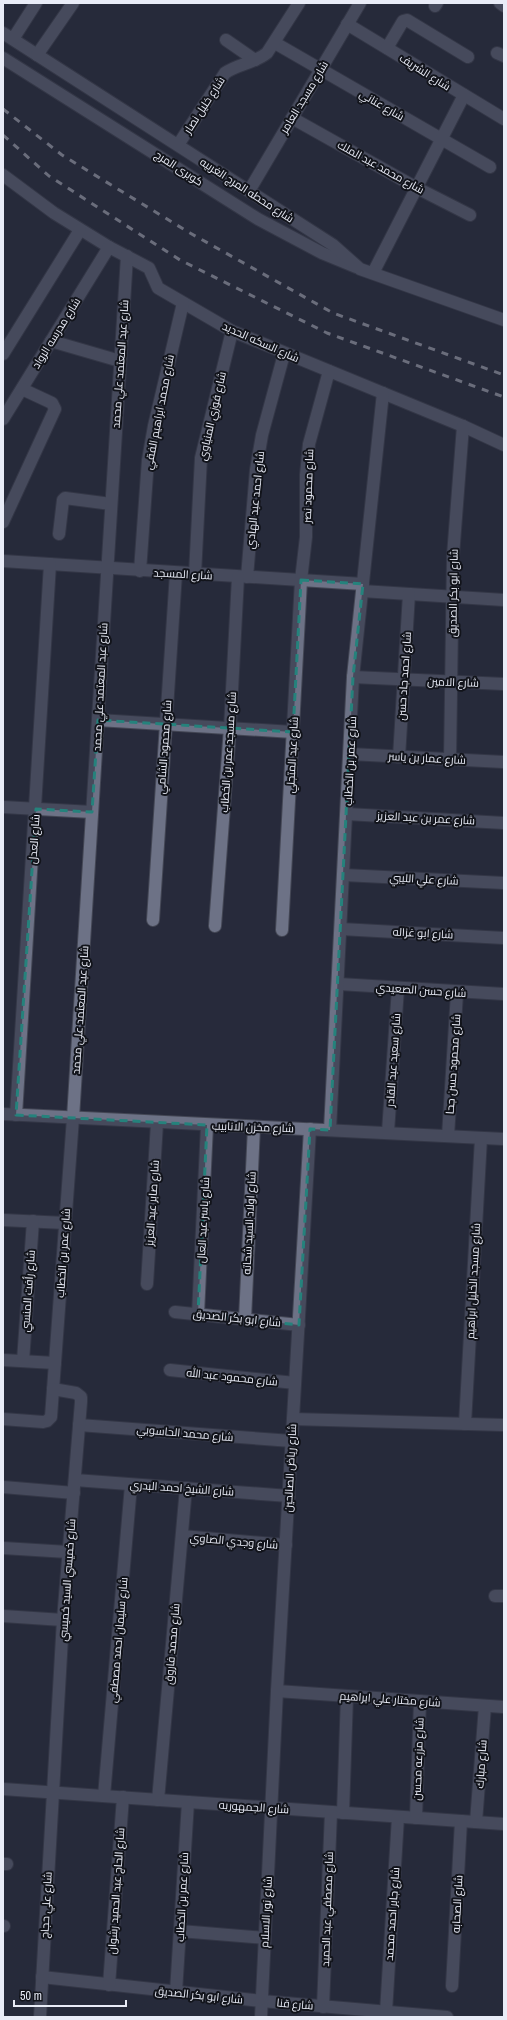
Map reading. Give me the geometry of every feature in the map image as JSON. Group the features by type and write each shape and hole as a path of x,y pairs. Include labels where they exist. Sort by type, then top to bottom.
{"street":[{"path":"8,36 36,3"},
{"path":"38,55 73,3"},
{"name":"شارع خليل نصار","path":"178,145 225,73 267,53 299,3"},
{"name":"شارع مسجد العامر","path":"248,191 360,3"},
{"path":"500,3 504,6"},
{"path":"387,48 403,21 407,20 468,57"},
{"name":"شارع الشريف","path":"347,24 504,119"},
{"name":"شارع محطه المرج الغربيه","path":"8,36 333,245 360,269 504,320"},
{"path":"226,40 255,60"},
{"name":"شارع عناني","path":"274,43 490,167"},
{"name":"كوبرى المرج","path":"3,58 258,218 322,253 360,269"},
{"path":"3,70 16,67"},
{"path":"373,273 464,95"},
{"name":"شارع محمد عبد الملك","path":"292,118 417,188 470,215"},
{"name":"شارع السكه الحديد","path":"3,175 54,213 80,230 149,268 158,288 232,331 284,354 463,426 504,445"},
{"path":"3,354 80,230"},
{"name":"شارع مدرسه الرواد","path":"3,420 109,247"},
{"name":"شارع عبد المعتمد علي محمد","path":"73,1118 127,256"},
{"name":"شارع محمد ابراهيم الفقي","path":"140,571 148,460 154,426 183,302"},
{"name":"شارع فوزي المنياوي","path":"195,574 201,458 232,331"},
{"path":"51,341 120,361"},
{"name":"شارع احمد عبد الهادي","path":"242,577 262,435 284,354"},
{"name":"شارع محمود نصر","path":"301,580 306,537 306,475 309,444 329,371"},
{"path":"3,522 55,409 50,401 22,389"},
{"name":"شارع عمر بن الخطاب","path":"330,1130 353,678 383,393"},
{"name":"شارع ابو بكر الصديق","path":"450,760 454,597 453,556 463,426"},
{"path":"59,534 63,500 65,498 111,504"},
{"name":"شارع المسجد","path":"3,561 176,574 301,580 409,594 504,600"},
{"name":"شارع العدل","path":"16,1115 50,564"},
{"name":"شارع محمود الشامي","path":"153,920 176,574"},
{"name":"شارع مسجد عمر بن الخطاب","path":"215,926 242,577"},
{"name":"شارع عبد المتجلي","path":"282,930 301,580"},
{"name":"شارع احمد جاد حسن","path":"399,757 409,594"},
{"name":"شارع الامين","path":"353,678 504,684"},
{"path":"98,720 293,732"},
{"name":"شارع عمار بن ياسر","path":"350,754 504,762"},
{"path":"3,807 92,812"},
{"name":"شارع عمر بن عبد العزيز","path":"347,814 504,823"},
{"name":"شارع علي الليبي","path":"344,876 504,883"},
{"name":"شارع ابو غزاله","path":"341,929 504,938"},
{"name":"شارع حسن الصعيدي","path":"338,984 458,993 504,994"},
{"name":"شارع سعيد عبد القادر","path":"388,1132 398,988"},
{"name":"شارع محمود حسن جحا","path":"448,1136 458,993"},
{"name":"شارع مخزن الانابيب","path":"3,1114 157,1123 388,1132 504,1139"},
{"name":"شارع عمر بن الخطاب","path":"3,1419 47,1421 51,1417 73,1118"},
{"name":"شارع صابر عبد العزيز","path":"147,1284 157,1123"},
{"name":"شارع ياسر عبد العال","path":"198,1314 208,1125"},
{"name":"شارع اولاد السيد شحاته","path":"245,1319 254,1127"},
{"name":"شارع رياض الصالحين","path":"271,1808 310,1129"},
{"name":"شارع مسجد الخليل ابراهيم","path":"465,1424 481,1138"},
{"path":"3,1220 65,1223"},
{"name":"شارع رأفت المنسي","path":"22,1361 33,1221"},
{"name":"شارع ابو بكر الصديق","path":"175,1312 299,1325"},
{"path":"3,1360 55,1363"},
{"name":"شارع محمود عبد الله","path":"170,1370 295,1384"},
{"name":"شارع خميسي السيد خميسي","path":"52,1793 68,1552 81,1402 79,1394 53,1389"},
{"path":"293,1419 504,1425"},
{"name":"شارع محمد الحاسوبي","path":"79,1424 292,1441"},
{"name":"شارع الشيخ احمد البدري","path":"75,1480 289,1496"},
{"name":"شارع سليمان احمد مصطفي","path":"104,1796 131,1484"},
{"path":"3,1487 74,1493"},
{"name":"شارع محمد فاروق","path":"158,1800 186,1488"},
{"name":"شارع وجدي الصاوي","path":"182,1536 286,1545"},
{"path":"3,1548 68,1552"},
{"path":"3,1616 63,1620"},
{"name":"شارع مختار علي ابراهيم","path":"277,1691 504,1707"},
{"name":"شارع مصطفي عبد الحميد","path":"323,2007 347,1696"},
{"name":"شارع مزرعه محسن","path":"416,1818 420,1701"},
{"name":"شارع مبارك","path":"476,1822 485,1706"},
{"name":"شارع الجمهوريه","path":"3,1789 504,1824"},
{"name":"شارع علي حجاج","path":"40,2017 52,1793"},
{"name":"شارع الحاج عبد الحميد رشوان","path":"109,1985 123,1798"},
{"name":"شارع عمر بن الخطاب","path":"176,1992 188,1802"},
{"name":"شارع نور الاسلام","path":"261,2017 271,1808"},
{"name":"شارع جابر احمد محمد","path":"386,2012 398,1817"},
{"name":"شارع الصحابه","path":"452,1986 460,1821"},
{"path":"180,1931 265,1938"},
{"name":"شارع ابو بكر الصديق","path":"42,1977 262,2001"},
{"name":"شارع قنا","path":"262,2001 447,2017"}],"highlighted area":[{"path":"301,580 363,584 353,677 330,1130 310,1129 299,1325 198,1314 207,1125 16,1115 36,809 92,812 98,720 293,732"}],"railway":[{"path":"3,109 62,155 190,233 333,313 504,375"},
{"path":"3,135 49,176 180,260 327,333 504,397"}]}
